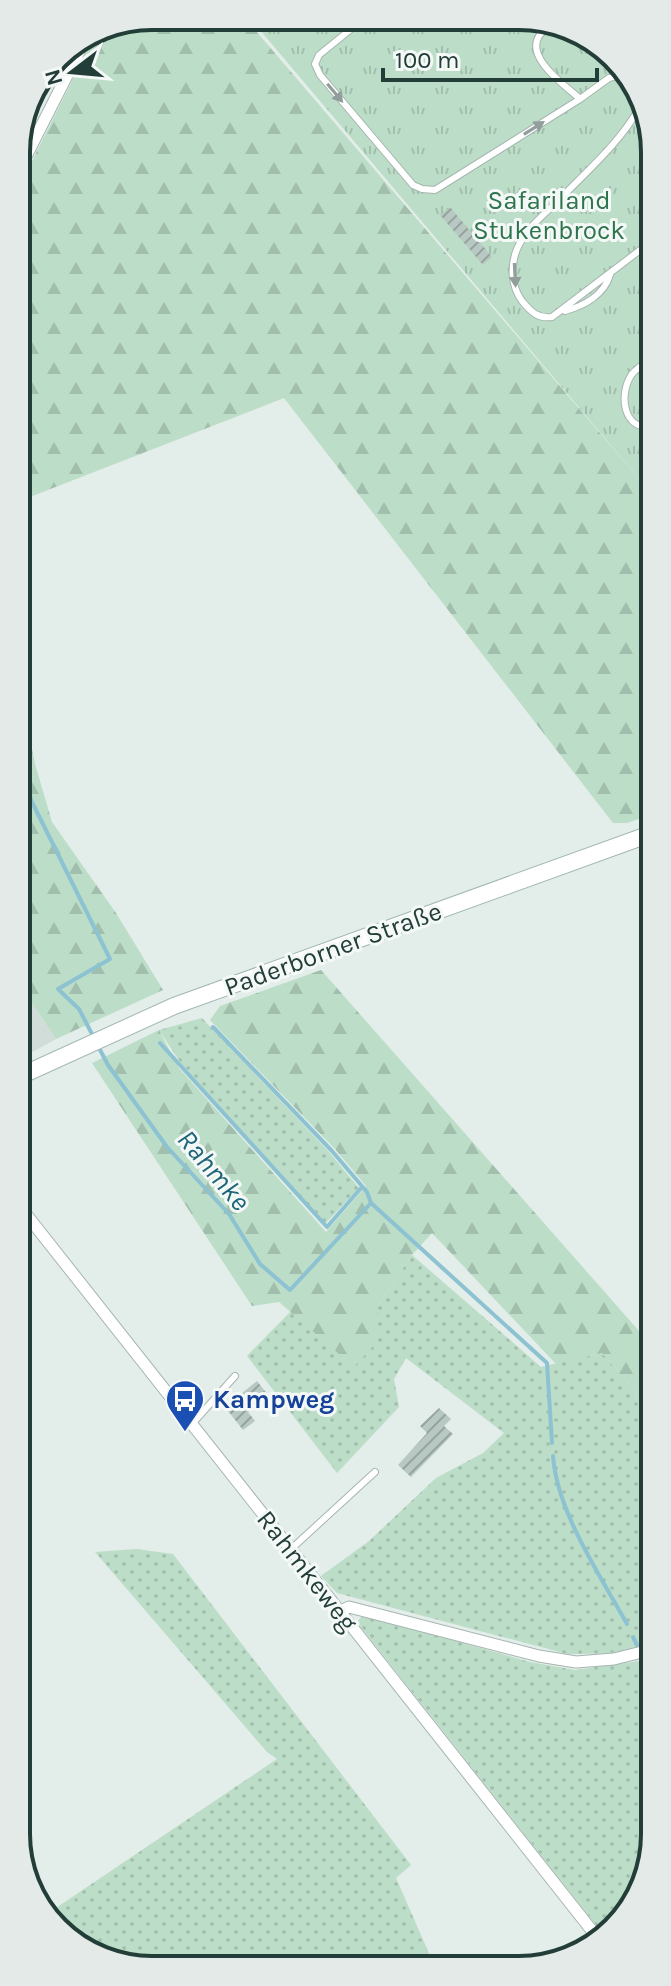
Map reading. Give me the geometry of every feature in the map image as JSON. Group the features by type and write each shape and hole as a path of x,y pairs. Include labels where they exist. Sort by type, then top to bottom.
{"main road":[{"name":"Paderborner Straße","path":"30,1071 174,1006 641,837"}],"street":[{"path":"30,148 77,57"},
{"name":"Rahmkeweg","path":"30,1219 593,1931"},
{"path":"339,1612 349,1607 539,1656 576,1662 614,1659 641,1652"}],"lane":[{"path":"350,30 319,55 315,64 320,75 413,185 422,189 435,190 615,77"},
{"path":"543,32 535,47 541,64 580,99"},
{"path":"635,116 607,151 526,233 516,251 512,273 520,298 532,314 544,318 562,312 641,250"},
{"path":"641,367 633,373 626,388 624,405 628,417 641,428"},
{"path":"192,1424 235,1376"},
{"path":"290,1550 375,1472"}],"shaded area":[{"path":"30,1000 56,1039 30,1053"}],"green space":[{"path":"255,30 641,481 641,818 613,823 284,398 30,497 30,165 91,46 113,36 136,31"},
{"name":"Safariland Stukenbrock","path":"260,30 543,32 558,36 593,55 616,78 632,105 639,128 641,152 641,481"},
{"path":"30,740 52,822 116,913 163,990 56,1039 30,1000"},
{"path":"321,970 641,1333 641,1411 634,1390 602,1353 556,1364 432,1233 412,1255 378,1305 378,1341 354,1367 279,1302 252,1306 92,1063 159,1030 179,1068 326,1232 366,1186 335,1149 210,1020 220,1006"},
{"path":"202,1018 359,1188 325,1224 180,1062 159,1030"},
{"path":"412,1255 541,1367 602,1353 634,1390 641,1411 641,1647 567,1654 337,1593 321,1576 369,1541 436,1478 483,1453 504,1433 406,1358 394,1379 399,1407 337,1473 247,1356 291,1311 353,1366 378,1341 378,1305"},
{"path":"136,1549 173,1554 411,1865 396,1878 430,1956 128,1954 113,1950 78,1931 56,1908 277,1759 267,1752 95,1552"},
{"path":"363,1615 530,1662 575,1670 641,1661 639,1858 632,1881 620,1902 597,1927 357,1622"}],"building":[{"path":"450,207 492,257 483,265 440,215"},
{"path":"257,1381 268,1395 248,1412 255,1421 243,1430 225,1407"},
{"path":"439,1408 451,1419 444,1426 453,1434 411,1477 398,1465 427,1433 420,1426"}],"waterway":[{"name":"Rahmke","path":"30,795 110,959 58,989 79,1009 93,1036"},
{"path":"213,1027 332,1151 367,1192 371,1203"},
{"name":"Rahmke","path":"160,1043 327,1227 362,1187"},
{"name":"Rahmke","path":"97,1044 108,1065 167,1147 229,1214 260,1264 290,1290 371,1203 547,1363 552,1443"},
{"name":"Rahmke","path":"553,1456 562,1499 571,1521 627,1624"},
{"name":"Rahmke","path":"633,1637 637,1645"}],"place":[{"name":"Kampweg","path":"185,1433"}]}
